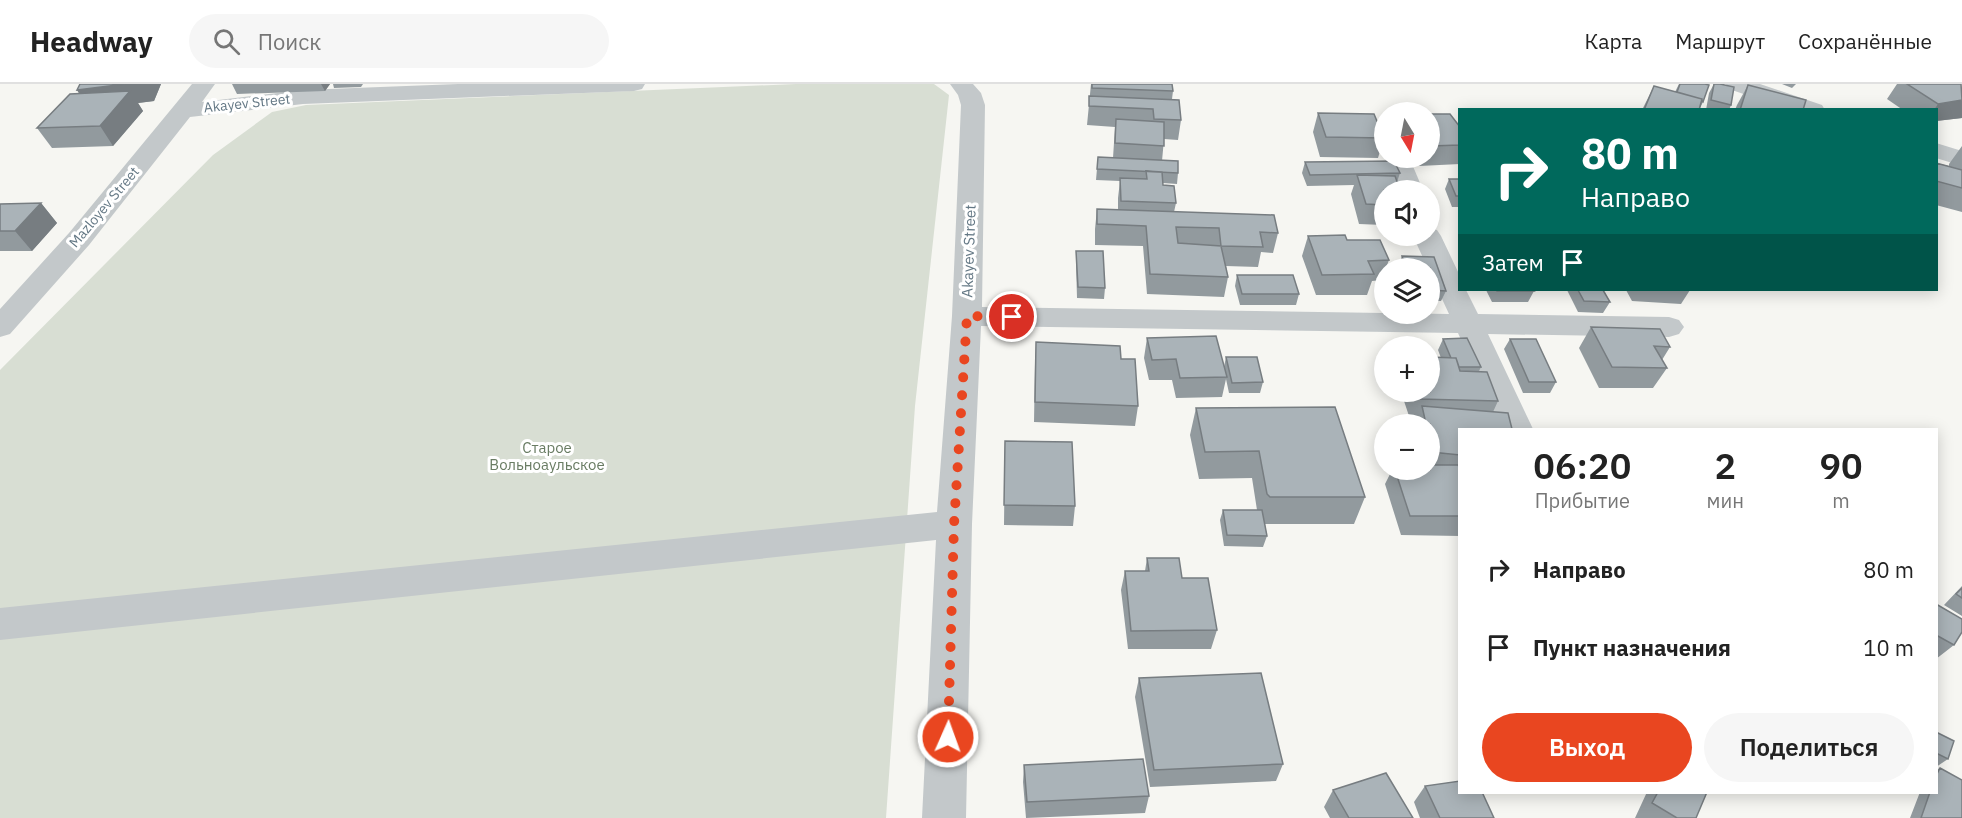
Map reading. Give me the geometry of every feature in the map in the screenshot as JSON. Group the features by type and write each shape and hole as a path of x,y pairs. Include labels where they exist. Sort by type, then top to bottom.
{"street":[{"name":"Mazloyev Street","path":"0,327 79,239 204,84"},
{"name":"Akayev Street","path":"183,111 303,97 634,84"},
{"name":"Akayev Street","path":"944,818 954,525 967,316 973,105 969,93 961,84"},
{"path":"1737,84 1808,108"},
{"path":"1938,151 1962,159"},
{"path":"1432,246 1517,428"},
{"path":"967,316 1471,326 1669,327"},
{"path":"0,624 954,525"}],"green space":[{"name":"Старое Вольноаульское","path":"796,84 934,84 949,95 915,406 886,818 0,818 0,370 213,155 272,112 306,105"}],"building":[{"path":"80,84 125,84 77,90"},
{"path":"1092,84 1172,84 1173,91 1092,88"},
{"path":"1680,84 1709,85 1703,102 1702,99 1677,92"},
{"path":"1714,84 1734,87 1731,105 1711,100"},
{"path":"1907,84 1961,84 1962,100 1938,104"},
{"path":"1748,85 1806,100 1804,108 1741,108"},
{"path":"1654,86 1702,99 1700,108 1645,108"},
{"path":"130,91 100,126 37,128 70,94"},
{"path":"1089,96 1179,100 1181,120 1154,119 1153,109 1089,106"},
{"path":"1318,113 1374,114 1374,138 1326,137"},
{"path":"1440,114 1450,114 1458,124 1458,145 1440,146"},
{"path":"1116,119 1164,122 1164,146 1115,143"},
{"path":"1098,157 1178,161 1178,173 1097,169"},
{"path":"1374,161 1374,168 1398,168 1400,173 1310,175 1305,162"},
{"path":"1938,164 1962,170 1962,188 1938,182"},
{"path":"1146,171 1162,172 1163,185 1174,186 1176,203 1121,201 1120,178 1147,179"},
{"path":"1357,175 1395,176 1396,180 1374,180 1374,204 1366,204"},
{"path":"1449,179 1458,179 1458,196"},
{"path":"41,203 15,231 0,231 0,204"},
{"path":"1097,209 1274,215 1278,233 1260,232 1263,247 1221,246 1228,277 1150,274 1146,226 1097,224","holes":["1176,227 1219,228 1221,246 1178,243"]},
{"path":"1345,235 1347,240 1374,240 1374,246 1383,246 1388,258 1374,258 1374,261 1368,261 1374,274 1322,275 1308,236"},
{"path":"1076,251 1103,251 1105,288 1078,287"},
{"path":"1402,256 1434,258 1403,258"},
{"path":"1440,274 1446,291 1440,291"},
{"path":"1237,275 1293,275 1299,294 1242,294"},
{"path":"1579,291 1604,291 1610,302 1584,301"},
{"path":"1591,327 1660,329 1670,347 1654,346 1667,368 1612,367"},
{"path":"1216,336 1227,377 1180,378 1176,359 1152,360 1147,338"},
{"path":"1467,338 1481,367 1459,367 1456,358 1451,358 1443,339"},
{"path":"1510,339 1536,339 1556,382 1529,382"},
{"path":"1036,342 1120,346 1121,359 1135,359 1138,406 1035,402"},
{"path":"1226,357 1257,357 1263,382 1232,383"},
{"path":"1440,357 1456,358 1460,371 1487,372 1498,401 1440,400"},
{"path":"1422,406 1508,413 1512,428 1458,428 1458,455 1440,453 1440,414 1424,414"},
{"path":"1335,407 1365,497 1270,497 1267,494 1259,451 1205,452 1196,408"},
{"path":"1005,441 1072,442 1075,506 1004,505"},
{"path":"1440,465 1458,465 1458,516 1410,516 1398,480 1440,480"},
{"path":"1223,510 1262,510 1267,536 1227,535"},
{"path":"1147,558 1179,558 1182,578 1208,578 1217,630 1131,631 1125,571 1149,571"},
{"path":"1962,588 1962,598 1956,594"},
{"path":"1938,605 1962,619 1962,632 1954,645 1938,636"},
{"path":"1261,673 1283,764 1154,770 1139,678"},
{"path":"1938,733 1954,741 1948,759 1938,754"},
{"path":"1143,759 1149,796 1027,802 1024,765"},
{"path":"1940,768 1962,780 1962,818 1921,818 1929,794 1938,794"},
{"path":"1386,773 1413,818 1349,818 1333,790"},
{"path":"1458,781 1458,794 1483,794 1494,818 1440,818 1425,786"},
{"path":"1657,794 1706,794 1696,818 1677,818 1652,803"}],"route":[{"path":"948,737 954,525 967,316 1012,317"}]}
